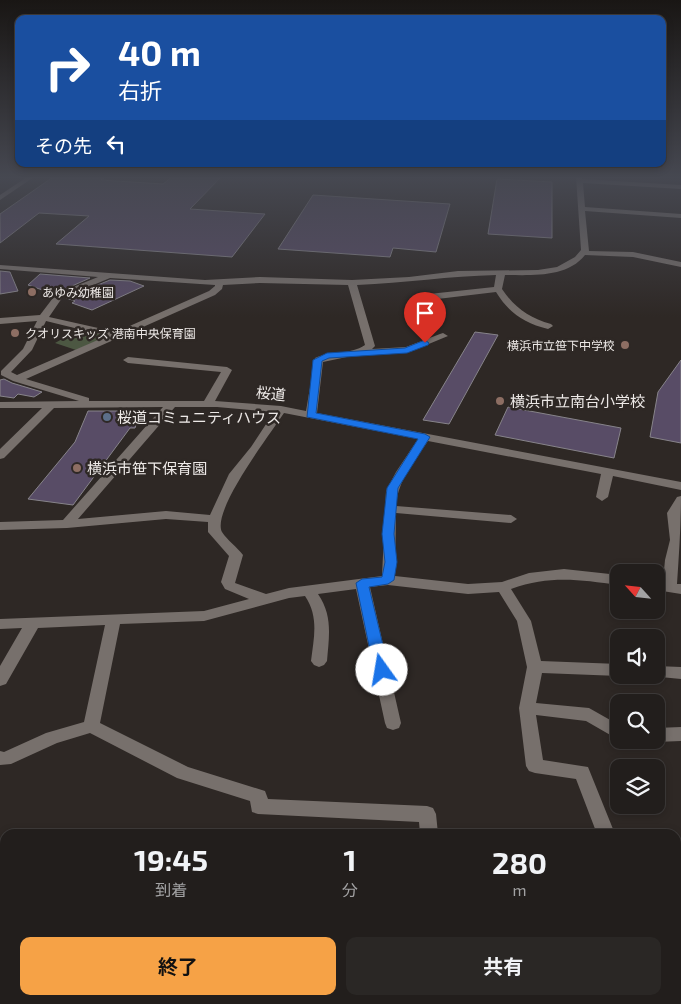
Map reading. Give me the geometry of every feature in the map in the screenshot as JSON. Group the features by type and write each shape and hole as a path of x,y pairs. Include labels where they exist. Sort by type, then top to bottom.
{"street":[{"path":"0,267 204,284 260,280 352,283 410,280 458,274 559,270 578,260 585,250 583,224"},
{"path":"583,253 628,254 659,258 681,265"},
{"path":"501,273 498,289 517,314 524,319 548,326"},
{"path":"100,405 17,380 5,373 27,350 43,318 59,296 114,275"},
{"path":"17,380 121,336 212,293 219,287 219,283"},
{"path":"352,283 370,346 364,352"},
{"path":"429,297 498,289"},
{"path":"0,321 43,318 121,336"},
{"path":"311,415 318,360 327,355 407,350 443,336"},
{"path":"128,360 227,370 208,404"},
{"name":"桜道","path":"0,404 208,404 281,408 681,486"},
{"path":"0,456 52,404"},
{"path":"67,524 171,405"},
{"path":"267,600 230,586 228,582 236,555 215,532 214,519 235,474 255,449 281,408"},
{"path":"388,580 391,562 388,534 392,488 425,437"},
{"path":"602,497 608,472"},
{"path":"669,587 672,560 677,540 673,513 681,500"},
{"path":"390,509 511,519"},
{"path":"0,526 67,524 166,515 214,519"},
{"path":"0,624 204,616 289,593 388,580 468,589 503,587 529,578 564,574 610,579"},
{"path":"362,583 393,722"},
{"path":"503,587 524,621 535,667 528,708 535,766 582,772 604,829"},
{"path":"308,590 317,602 324,618 319,661"},
{"path":"91,726 113,621"},
{"path":"0,680 34,623"},
{"path":"535,667 610,670"},
{"path":"665,672 681,673"},
{"path":"528,708 589,716 610,728"},
{"path":"0,758 5,759 52,738 91,726 183,773 259,796 258,806 427,814 428,829"},
{"path":"665,735 681,734"}],"green space":[{"path":"78,330 109,336 76,350 55,343"}],"building":[{"path":"0,224 25,224 0,243"},
{"path":"80,224 257,224 232,257 56,244"},
{"path":"294,224 444,224 436,252 393,248 390,257 278,249"},
{"path":"490,224 552,224 552,238 488,234"},
{"path":"0,271 10,272 18,291 0,294"},
{"path":"40,274 90,278 54,294 28,285"},
{"path":"110,280 130,281 144,286 92,310 72,303 75,301 66,298"},
{"path":"475,332 498,335 449,424 423,420"},
{"path":"681,360 681,443 650,437 658,392"},
{"path":"4,379 42,392 34,397 18,394 14,398 0,396 0,380"},
{"path":"508,407 621,428 614,458 495,435"},
{"path":"88,411 141,411 135,428 130,428 73,505 28,499 75,442"}],"place":[{"name":"あゆみ幼稚園","path":"32,292"},
{"name":"クオリスキッズ 港南中央保育園","path":"15,333"},
{"name":"横浜市立笹下中学校","path":"625,345"},
{"name":"横浜市立南台小学校","path":"500,401"},
{"name":"桜道コミュニティハウス","path":"107,417"},
{"name":"横浜市笹下保育園","path":"77,468"}],"route":[{"path":"382,670 362,583 388,580 391,562 388,534 392,488 425,437 311,415 318,360 327,355 407,350 425,343"}]}
